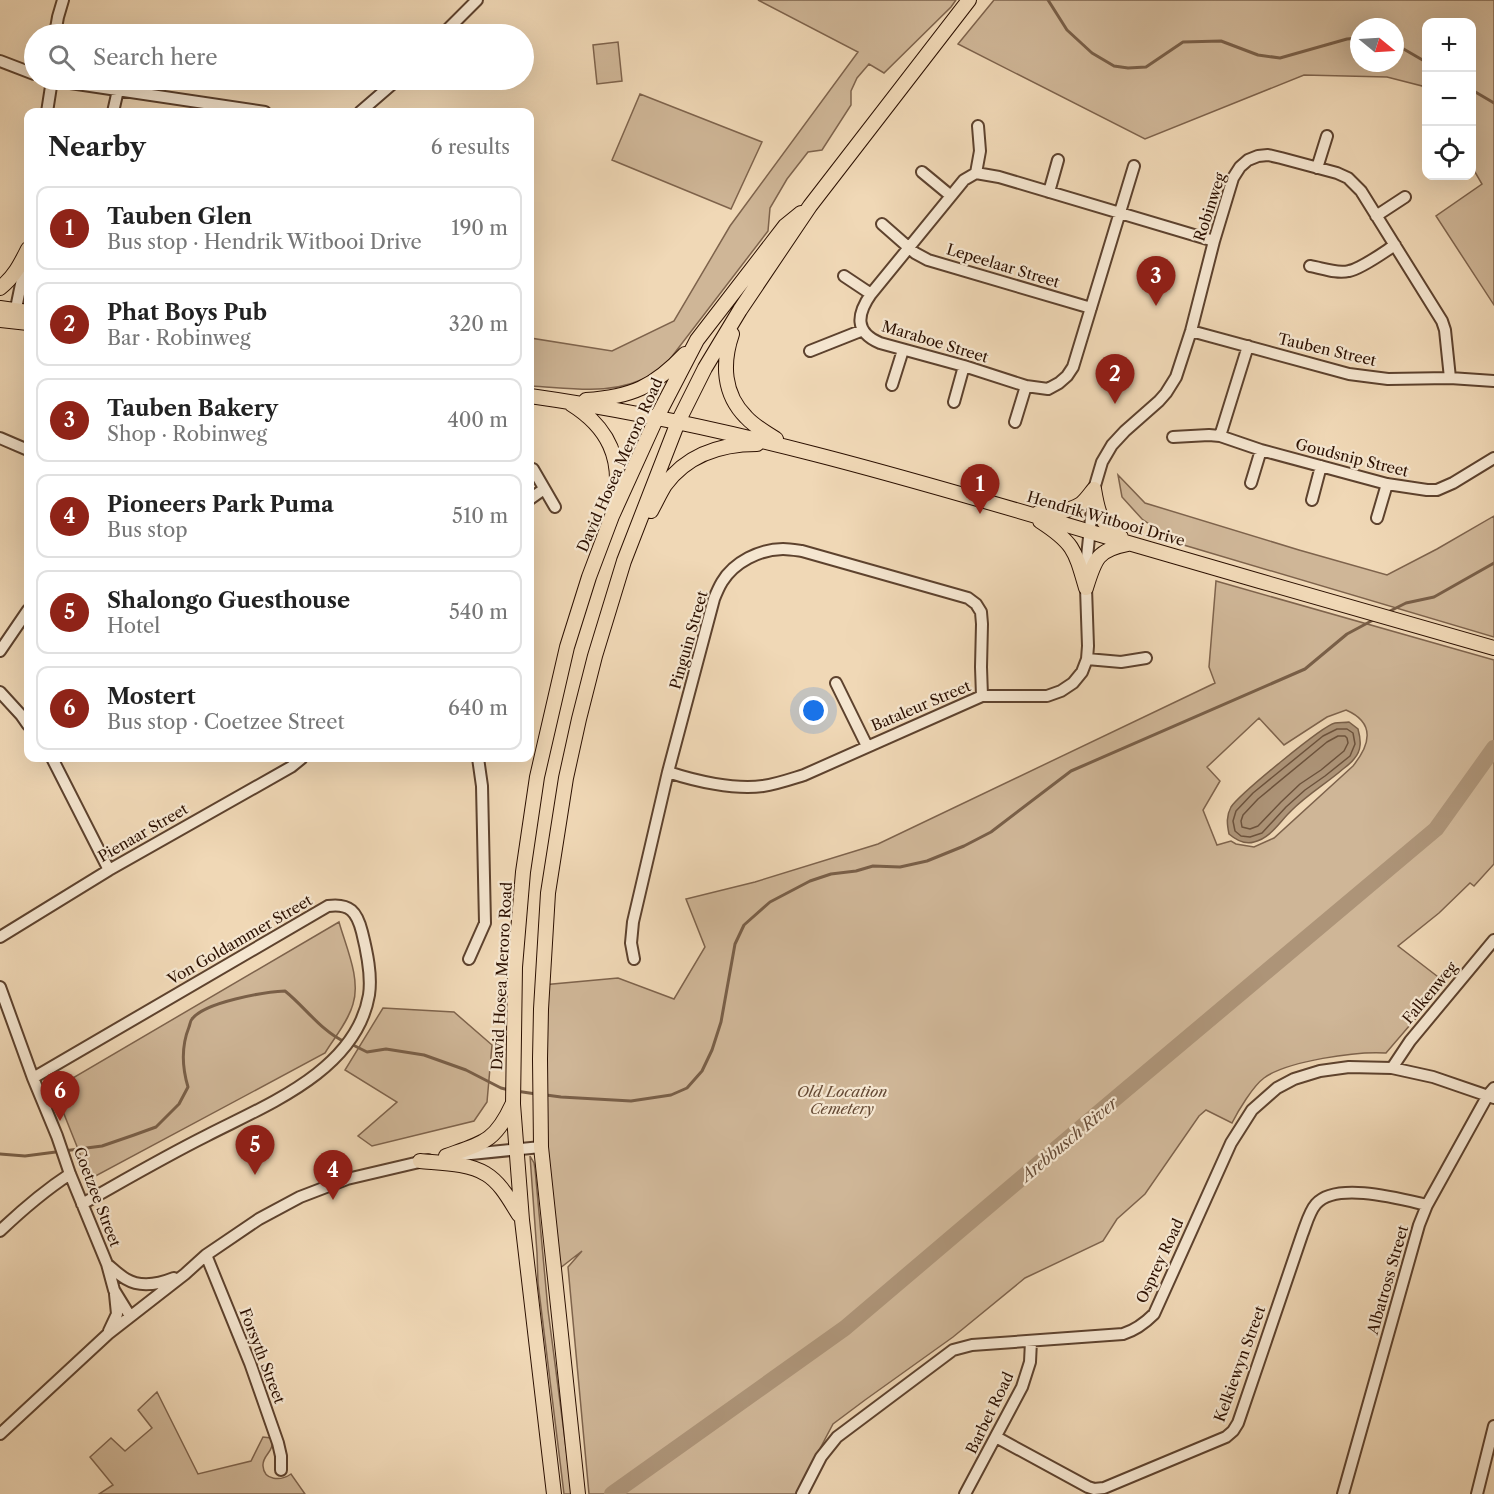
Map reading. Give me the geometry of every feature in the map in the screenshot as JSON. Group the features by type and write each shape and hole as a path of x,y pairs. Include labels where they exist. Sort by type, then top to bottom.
{"main road":[{"name":"David Hosea Meroro Road","path":"577,1490 541,1147 541,1009 548,894 566,778 595,656 624,561 678,422 705,368 740,310 810,206 969,0"},
{"name":"David Hosea Meroro Road","path":"554,1494 522,1220 513,1101 515,967 522,884 537,777 567,646 590,577 612,516 657,417 697,340 784,226 810,206"},
{"path":"0,288 17,271 24,257"},
{"path":"0,308 14,316"},
{"path":"740,310 728,346 725,365 726,382 732,398 746,418 786,446"},
{"path":"566,401 622,396 639,390 665,373 697,340"},
{"name":"Hendrik Witbooi Drive","path":"534,397 657,417 786,446 1026,512 1494,648"},
{"path":"566,401 586,416 608,439 616,465 617,490 612,516"},
{"path":"624,561 665,486 679,469 696,457 712,450 754,444 786,446"},
{"path":"1026,512 1047,514 1068,509 1081,503 1094,489"},
{"path":"1094,489 1100,518 1130,543"},
{"path":"1026,512 1068,542 1077,556 1086,588"},
{"path":"1086,588 1093,566 1101,555 1111,548 1130,543"},
{"path":"447,1156 482,1143 492,1136 506,1118 513,1101"},
{"path":"420,1161 452,1164 479,1170 488,1175 509,1199 522,1220"}],"street":[{"path":"57,24 63,0"},
{"path":"454,24 477,0"},
{"path":"0,61 24,70"},
{"path":"48,108 50,90"},
{"path":"114,108 118,90 238,108"},
{"path":"364,108 385,90"},
{"path":"978,126 980,151 976,172 1214,241"},
{"path":"1317,168 1327,136"},
{"name":"Robinweg","path":"1090,531 1094,489 1102,462 1112,445 1125,431 1159,402 1176,376 1191,331 1233,178 1248,160 1268,155 1281,158 1348,178 1361,191 1442,321 1450,378"},
{"path":"1049,192 1058,160"},
{"name":"Maraboe Street","path":"976,172 964,180 871,294 861,313 863,330 873,340 903,350 1026,386 1048,389 1067,376 1073,367 1134,166"},
{"path":"922,172 951,196"},
{"path":"1376,216 1405,197"},
{"name":"Lepeelaar Street","path":"882,224 921,257 928,260 1091,308"},
{"path":"1310,266 1347,272 1395,244"},
{"path":"14,316 24,268"},
{"path":"844,276 871,294"},
{"path":"810,351 863,330"},
{"name":"Tauben Street","path":"1191,331 1349,374 1388,379 1450,378 1494,381"},
{"path":"1220,436 1248,346"},
{"path":"892,385 903,350"},
{"path":"954,402 964,366"},
{"path":"1015,422 1026,386"},
{"name":"Goudsnip Street","path":"1173,437 1220,436 1261,450 1387,484 1418,489 1437,490 1494,458"},
{"path":"0,438 24,448"},
{"path":"1251,483 1261,450"},
{"path":"1312,500 1321,466"},
{"path":"534,472 555,507"},
{"path":"1377,518 1387,484"},
{"path":"534,496 544,489"},
{"path":"1090,531 1086,588 1087,660 1121,662 1146,658"},
{"name":"Pinguin Street","path":"634,959 633,922 668,772 714,599 722,582 734,568 750,557 770,550 802,551 968,598 981,612 982,696"},
{"path":"0,651 24,616"},
{"name":"Bataleur Street","path":"668,772 716,784 750,787 804,775 982,696 1032,697 1047,696 1061,691 1073,683 1082,672 1087,660"},
{"path":"836,683 867,746"},
{"path":"0,692 24,720"},
{"path":"57,762 109,870"},
{"name":"Pienaar Street","path":"0,937 109,870 297,762"},
{"path":"469,959 485,923 482,786 479,762"},
{"name":"Von Goldammer Street","path":"33,1078 328,906 336,905 347,908 357,915 370,978 369,993 365,1010 348,1043 330,1064 305,1083 82,1204"},
{"name":"Falkenweg","path":"1392,1068 1410,1041 1494,940"},
{"name":"Coetzee Street","path":"0,987 114,1290 130,1316"},
{"name":"Osprey Road","path":"802,1494 821,1457 837,1437 953,1350 972,1345 1123,1334 1137,1329 1146,1322 1154,1314 1231,1143 1252,1110 1277,1088 1294,1079 1320,1071 1348,1067 1392,1068 1492,1094"},
{"name":"Albatross Street","path":"1343,1494 1419,1225 1427,1205 1492,1094"},
{"path":"0,1434 108,1334 206,1255 259,1219 300,1197 347,1179 420,1161 447,1156 541,1147"},
{"path":"0,1231 18,1213 70,1174"},
{"name":"Kelkiewyn Street","path":"996,1437 1094,1489 1104,1488 1226,1437 1238,1423 1302,1234 1316,1204 1341,1193 1374,1194 1427,1205"},
{"name":"Forsyth Street","path":"206,1255 250,1363 278,1443 281,1470"},
{"path":"106,1264 127,1280 143,1285 164,1282 185,1274"},
{"path":"108,1334 117,1314 114,1290"},
{"name":"Barbet Road","path":"965,1494 1014,1404 1027,1374 1031,1341"},
{"path":"1477,1494 1494,1426"}],"green space":[{"path":"758,0 956,0 884,73 869,64 857,78 851,91 851,105 822,150 808,152 787,179 770,208 768,231 662,367 653,374 623,386 593,389 534,386 534,339 612,351 674,321 730,226 858,52"},
{"path":"994,0 1494,0 1494,305 1436,216 1482,184 1476,174 1476,18 1422,18 1422,86 1387,77 1304,75 1145,139 958,44"},
{"path":"618,42 622,81 597,84 593,45"},
{"path":"640,94 762,142 731,209 612,160"},
{"path":"1118,475 1145,503 1387,575 1494,516 1494,637 1177,543 1142,519 1122,497"},
{"name":"Old Location Cemetery","path":"1216,581 1494,660 1494,864 1474,886 1470,883 1439,913 1398,946 1446,983 1386,1053 1323,1058 1275,1072 1255,1087 1232,1123 1206,1110 1199,1116 1145,1194 1117,1219 1103,1241 1025,1278 953,1337 833,1424 796,1494 589,1494 568,1267 582,1251 555,1272 539,1077 542,985 618,978 674,999 705,947 686,899 755,882 878,844 1215,683 1209,667","holes":["1346,710 1356,715 1366,728 1367,735 1363,750 1353,766 1274,838 1254,847 1231,841 1217,845 1203,810 1220,781 1207,767 1259,718 1284,745 1327,717"]},
{"path":"339,922 352,963 355,994 348,1017 325,1053 90,1179 54,1089"},
{"path":"383,1008 454,1012 492,1045 487,1102 474,1121 372,1146 358,1136 397,1102 345,1070"},
{"path":"530,1156 535,1169 548,1310 572,1494 564,1494 538,1283"},
{"path":"157,1392 198,1474 251,1461 263,1437 271,1438 272,1447 263,1462 266,1475 283,1478 291,1474 305,1494 99,1494 113,1485 90,1457 111,1438 125,1451 152,1428 138,1410"}],"water":[{"path":"1349,722 1358,729 1360,741 1357,756 1350,763 1298,804 1275,829 1260,840 1247,843 1229,834 1227,820 1229,810 1249,789 1327,727 1335,723"}],"waterway":[{"path":"1048,0 1067,30 1092,53 1114,66 1128,68 1146,67 1183,42 1221,41 1258,55 1280,58 1350,39"},
{"path":"1404,49 1422,60"},
{"path":"1476,92 1494,103"},
{"path":"1386,613 1406,603 1434,597 1494,563"},
{"path":"546,1095 631,1101 671,1095 687,1088 702,1071 712,1050 721,1022 735,944 744,925 770,902 810,881 831,874 873,866 900,867 927,861 964,846 991,832 1071,771 1305,669 1347,634 1375,619"},
{"name":"Arebbusch River","path":"612,1494 845,1328 1436,829 1494,748"},
{"path":"0,1154 25,1156 102,1146 156,1127 179,1104 188,1087 184,1072 184,1050 191,1020 199,1013 222,1003 263,993 285,991 321,1025 345,1042"},
{"path":"351,1044 367,1052 386,1049 424,1055 466,1070 509,1090"},
{"path":"516,1091 536,1094"}],"place":[{"name":"Tauben Bakery","path":"1156,306"},
{"name":"Phat Boys Pub","path":"1115,404"},
{"name":"Tauben Glen","path":"980,514"},
{"name":"Mostert","path":"60,1121"},
{"name":"Shalongo Guesthouse","path":"255,1175"},
{"name":"Pioneers Park Puma","path":"333,1200"}]}
